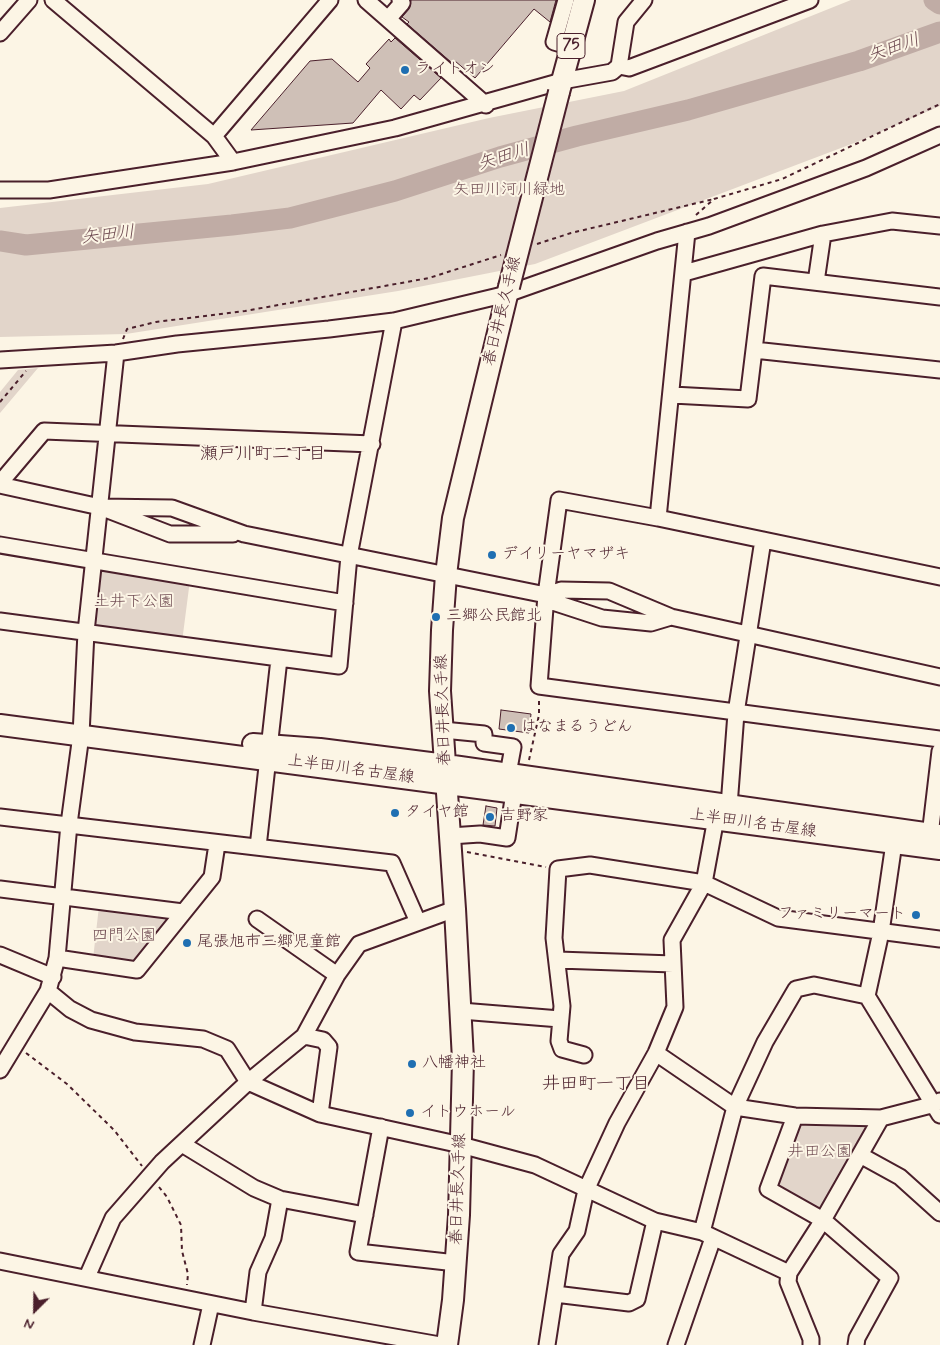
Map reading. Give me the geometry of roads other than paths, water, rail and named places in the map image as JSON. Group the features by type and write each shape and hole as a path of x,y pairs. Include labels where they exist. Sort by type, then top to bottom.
{"main road":[{"name":"春日井長久手線","path":"447,1345 456,1263 461,1145 461,1010 447,774 440,691 446,575 453,518 508,290 584,0"},
{"name":"上半田川名古屋線","path":"0,714 81,730"},
{"name":"上半田川名古屋線","path":"0,725 81,730 516,781 935,841"},
{"name":"上半田川名古屋線","path":"722,812 894,843 935,841"}],"street":[{"path":"0,33 29,0"},
{"path":"53,0 214,136 233,162"},
{"path":"214,136 330,0"},
{"path":"366,0 486,104"},
{"path":"388,19 402,3 400,0"},
{"path":"566,0 554,42 571,47"},
{"path":"0,190 49,190 233,162 395,128 561,87 612,72 619,66 626,22 644,0"},
{"path":"619,66 629,68 810,0"},
{"path":"0,360 116,353 394,321 508,290 689,226 709,226 866,168 940,135"},
{"path":"684,274 823,234 892,221 940,226"},
{"path":"658,518 689,226"},
{"path":"816,282 823,234"},
{"path":"672,395 748,399 763,276 940,297"},
{"path":"0,622 339,666 349,556 372,444 394,321"},
{"path":"754,350 940,370"},
{"path":"0,1070 50,984 57,958 69,824 81,730 86,632 116,353"},
{"path":"244,534 170,534 100,507 0,484 44,431 372,444"},
{"path":"940,577 658,518 558,500 546,595 539,686 940,739"},
{"path":"100,507 172,508 244,534 546,595 561,590 609,591 671,617 940,677"},
{"path":"547,1345 561,1254 577,1231 586,1190 617,1124 656,1052 676,1007 672,940 704,883 722,812 763,540"},
{"path":"0,545 95,559 345,603"},
{"path":"546,595 554,602 602,618 651,623 671,617"},
{"path":"258,847 279,659"},
{"path":"443,730 484,734 484,743 513,747 516,781 507,838 480,834 450,842"},
{"path":"935,841 940,751"},
{"path":"0,817 69,824 217,844 392,863 418,922"},
{"path":"656,1052 735,1107 795,1116 881,1118 938,1107 867,996 881,932 894,843"},
{"path":"57,958 138,970 212,877 217,844"},
{"path":"584,1055 562,1049 559,1041 562,1006 554,938 558,869 590,866 704,883 778,918 940,939"},
{"path":"0,889 184,912"},
{"path":"86,1277 113,1218 150,1176 182,1144 248,1082 304,1036 337,975 359,944 455,909"},
{"path":"257,919 337,975"},
{"path":"0,955 50,984 70,1009 91,1020 135,1032 204,1039 227,1049 248,1082 320,1114 461,1145 535,1165 655,1222 707,1235 789,1273"},
{"path":"558,960 673,964"},
{"path":"676,1345 707,1235 735,1107 765,1042 796,989 814,985 867,996"},
{"path":"461,1010 560,1019"},
{"path":"304,1036 323,1040 329,1047 320,1114"},
{"path":"795,1116 768,1189 823,1220 890,1278 857,1338 856,1345"},
{"path":"811,1345 811,1339 788,1282 789,1273 823,1220 881,1118"},
{"path":"381,1127 358,1252 456,1263"},
{"path":"182,1144 254,1188 280,1199 365,1214"},
{"path":"860,1155 900,1177 940,1213"},
{"path":"253,1312 258,1272 273,1238 280,1199"},
{"path":"555,1294 629,1303 638,1299 655,1222"},
{"path":"0,1261 86,1277 210,1304 440,1345"},
{"path":"202,1345 210,1304"}],"waterway":[{"path":"934,0 940,4"},
{"name":"矢田川","path":"0,241 26,245 290,218 395,191 500,157 577,136 688,110 859,61 940,32"}],"place":[{"name":"ライトオン","path":"405,70"},
{"name":"デイリーヤマザキ","path":"492,555"},
{"name":"三郷公民館北","path":"436,617"},
{"name":"はなまるうどん","path":"511,728"},
{"name":"タイヤ館","path":"395,813"},
{"name":"吉野家","path":"490,817"},
{"name":"ファミリーマート","path":"916,915"},
{"name":"尾張旭市三郷児童館","path":"187,943"},
{"name":"八幡神社","path":"412,1064"},
{"name":"イトウホール","path":"410,1113"}],"district":[{"name":"瀬戸川町二丁目","path":"263,455"},
{"name":"井田町一丁目","path":"596,1085"}],"park label":[{"name":"矢田川河川緑地","path":"509,191"},
{"name":"土井下公園","path":"134,603"},
{"name":"四門公園","path":"124,937"},
{"name":"井田公園","path":"820,1153"}]}
